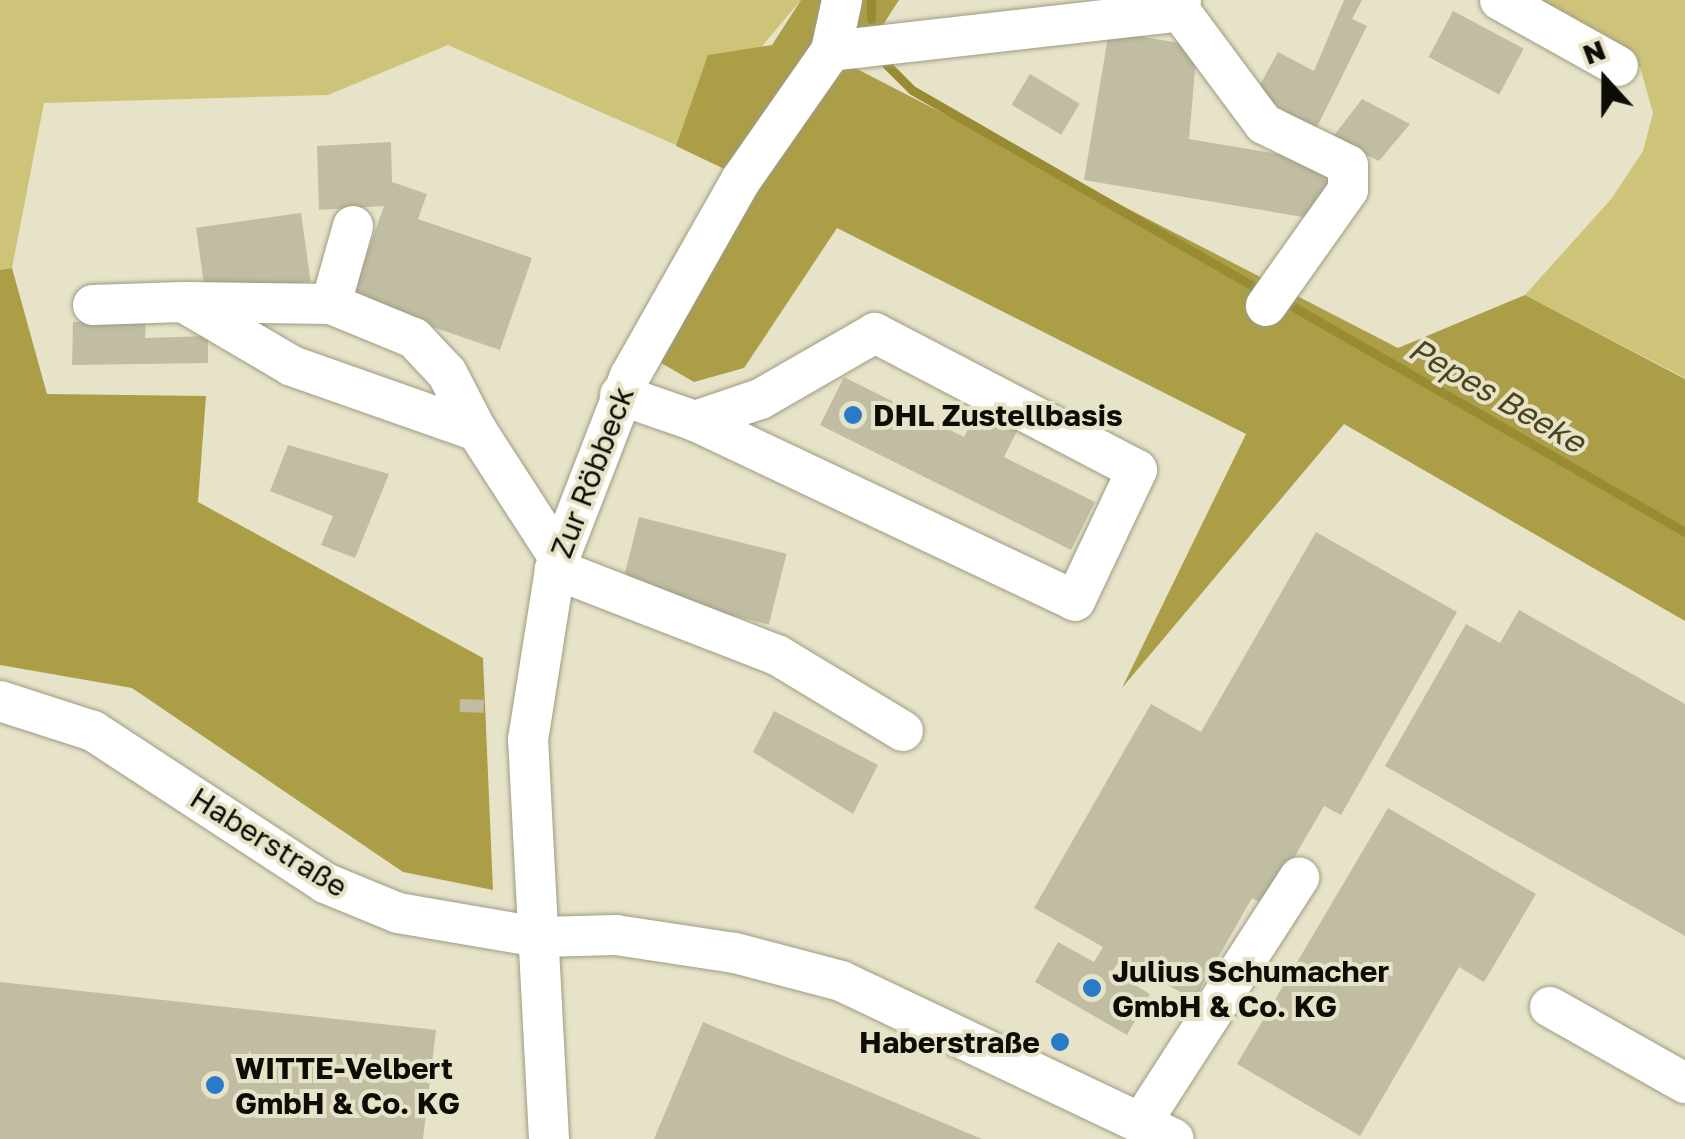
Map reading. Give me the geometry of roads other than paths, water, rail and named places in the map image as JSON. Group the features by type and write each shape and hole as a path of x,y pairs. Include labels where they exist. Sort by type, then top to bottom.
{"street":[{"path":"842,0 828,56 1180,5 1264,124 1348,166 1348,190 1266,306"},
{"path":"1500,0 1618,66"},
{"name":"Zur Röbbeck","path":"549,1139 528,740 556,562 620,396 741,180 828,56"},
{"path":"331,304 353,226"},
{"path":"182,302 292,366 477,431"},
{"path":"93,304 331,304 414,338 447,373 556,562 778,656 903,731"},
{"path":"620,396 696,421 1075,601 1137,470 875,333 760,399 696,421"},
{"name":"Haberstraße","path":"0,701 93,731 325,883 436,924 539,937 616,935 841,981 1157,1131"},
{"path":"1157,1131 1299,878"},
{"path":"1550,1007 1685,1083"}],"waterway":[{"path":"871,0 871,19"},
{"name":"Pepes Beeke","path":"886,64 912,90 1261,291"},
{"name":"Pepes Beeke","path":"1285,302 1685,532"}],"place":[{"name":"DHL Zustellbasis","path":"853,415"},
{"name":"Julius Schumacher GmbH & Co. KG","path":"1092,988"},
{"name":"Haberstraße","path":"1060,1042"},
{"name":"WITTE-Velbert GmbH & Co. KG","path":"215,1085"}]}
